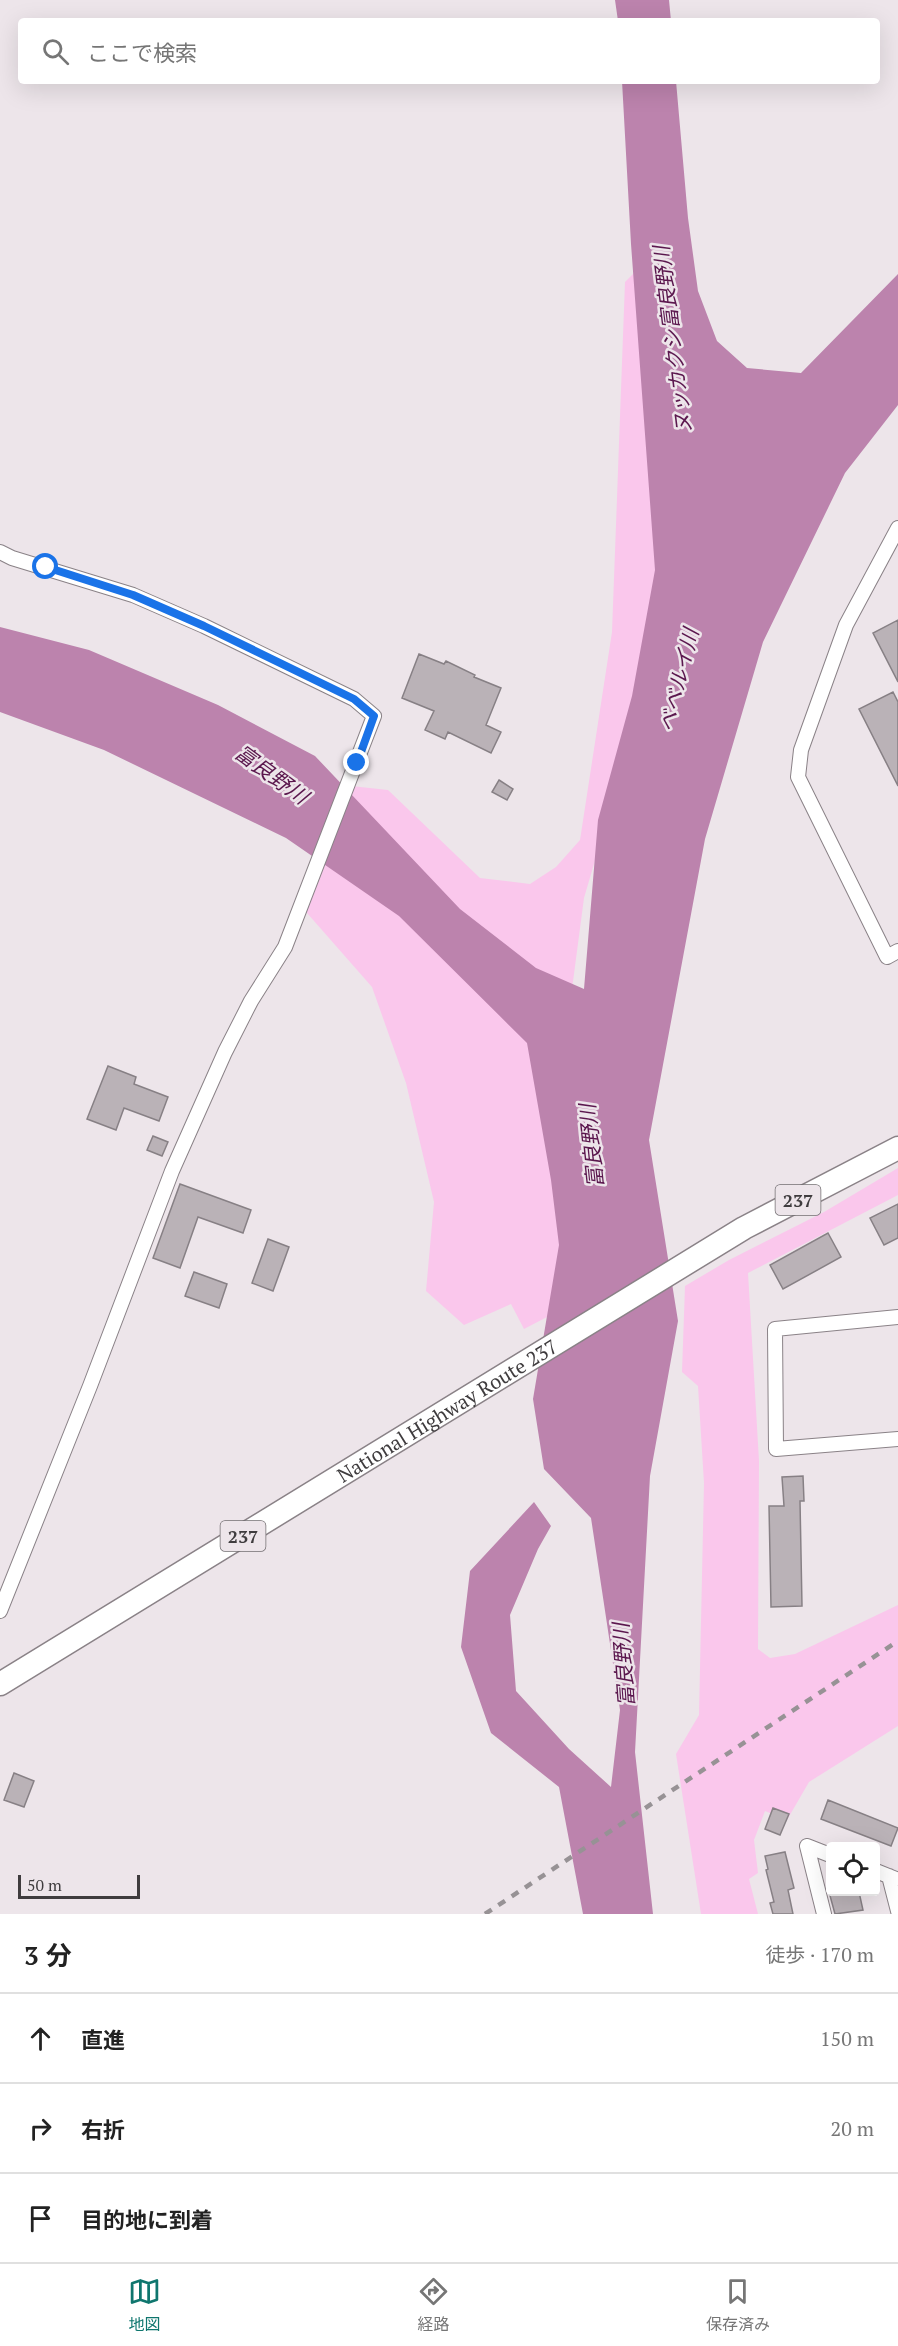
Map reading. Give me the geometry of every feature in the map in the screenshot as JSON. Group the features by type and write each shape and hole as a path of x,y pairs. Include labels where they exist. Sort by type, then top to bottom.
{"highway":[{"name":"National Highway Route 237","path":"0,1684 744,1228 898,1148"}],"street":[{"path":"898,528 846,625 801,750 798,777 887,957 898,951"},
{"path":"0,552 12,558 133,595 214,631 354,699 374,716 289,936 225,1052 172,1171 90,1386 0,1611"},
{"path":"898,1317 775,1329 776,1449 898,1439"},
{"path":"824,1914 807,1846 826,1853"},
{"path":"880,1873 894,1878 898,1911"}],"shaded area":[{"path":"641,266 676,521 648,680 584,898 572,989 560,1287 547,1317 524,1329 511,1304 464,1325 426,1291 434,1202 406,1083 372,987 300,905 333,784 388,790 480,878 530,884 556,867 580,840 612,632 625,282"},
{"path":"898,1168 898,1195 748,1273 759,1461 758,1649 770,1658 795,1654 898,1605 898,1726 809,1782 787,1820 765,1811 754,1840 758,1873 749,1879 758,1914 701,1914 676,1754 699,1715 704,1483 698,1386 682,1372 685,1286 729,1260 824,1212"}],"water":[{"path":"615,0 669,0 671,18 618,18"},
{"path":"622,84 676,84 688,218 698,291 717,341 747,368 801,373 898,274 898,405 845,473 763,642 705,839 649,1140 678,1321 650,1476 635,1752 653,1914 583,1914 559,1787 491,1733 461,1647 470,1571 534,1502 551,1526 538,1549 510,1615 516,1691 569,1749 611,1787 620,1710 591,1518 544,1469 533,1399 559,1245 551,1180 527,1043 399,916 286,838 104,750 0,712 0,627 89,650 218,705 315,756 460,909 536,968 584,989 598,820 632,696 655,570 631,244"}],"building":[{"path":"898,620 898,682 873,633"},
{"path":"419,654 444,664 446,661 475,675 474,677 501,688 486,725 501,732 491,753 448,732 445,739 425,730 434,711 402,698"},
{"path":"893,692 898,702 898,786 859,709"},
{"path":"499,780 513,789 507,800 492,792"},
{"path":"108,1066 136,1077 134,1084 168,1097 159,1121 124,1108 116,1130 87,1119"},
{"path":"153,1136 168,1142 162,1156 147,1150"},
{"path":"180,1184 251,1210 243,1233 198,1217 180,1268 153,1258"},
{"path":"898,1204 898,1238 884,1245 870,1218"},
{"path":"828,1233 841,1257 783,1289 770,1265"},
{"path":"268,1239 289,1247 273,1291 252,1283"},
{"path":"194,1272 227,1284 219,1308 185,1296"},
{"path":"803,1476 804,1501 800,1501 802,1606 771,1607 769,1506 784,1506 782,1477"},
{"path":"14,1773 34,1781 24,1807 4,1800"},
{"path":"828,1800 898,1828 891,1846 821,1819"},
{"path":"773,1808 789,1814 780,1835 765,1829"},
{"path":"785,1852 794,1888 788,1890 793,1914 773,1914 770,1903 774,1902 765,1856"},
{"path":"830,1896 860,1896 863,1910 835,1914"}],"railway":[{"path":"485,1914 898,1641"}],"route":[{"path":"46,567 133,595 204,626 354,699 374,716 357,763"}],"water label":[{"name":"ヌッカクシ富良野川","path":"672,340"},
{"name":"ベベルイ川","path":"678,680"},
{"name":"富良野川","path":"272,774"},
{"name":"富良野川","path":"591,1146"},
{"name":"富良野川","path":"623,1665"}]}
